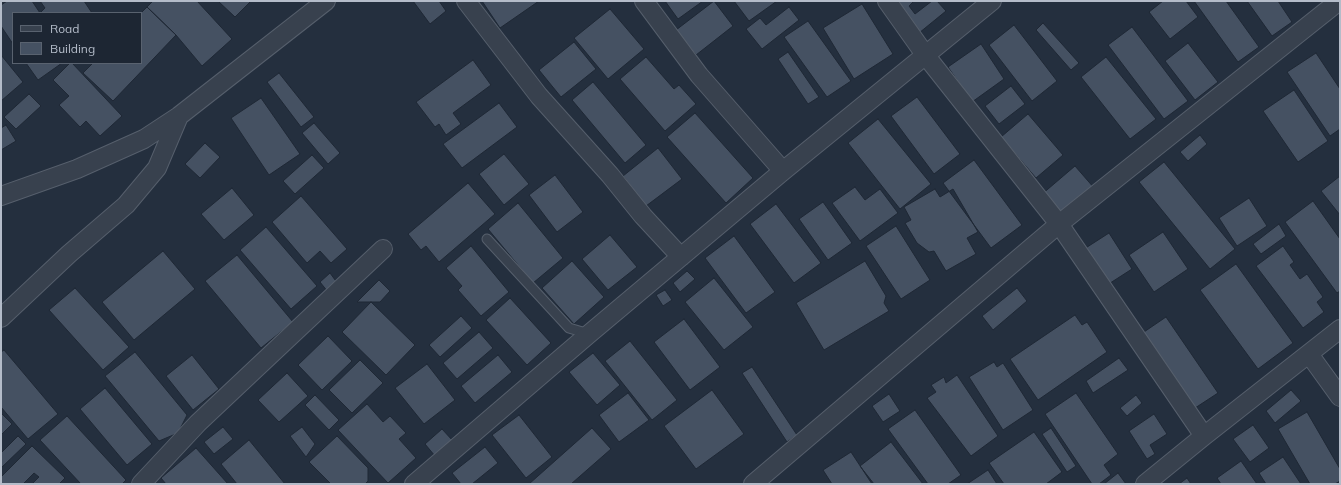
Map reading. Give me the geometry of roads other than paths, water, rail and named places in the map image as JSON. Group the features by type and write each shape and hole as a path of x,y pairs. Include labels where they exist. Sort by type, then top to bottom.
{"street":[{"path":"1,196 77,169 144,139 179,116 326,1"},
{"path":"466,1 539,96 610,175 643,216 681,257"},
{"path":"644,1 700,75 784,171"},
{"path":"887,1 926,56 1058,224 1204,436"},
{"path":"414,484 681,257 992,1"},
{"path":"753,484 1058,224 1339,1"},
{"path":"1,318 126,204 157,168 179,116"},
{"path":"141,484 198,423 383,249"},
{"path":"1145,484 1340,329"},
{"path":"1309,354 1340,397"}],"lane":[{"path":"487,239 569,328 589,334"}]}
